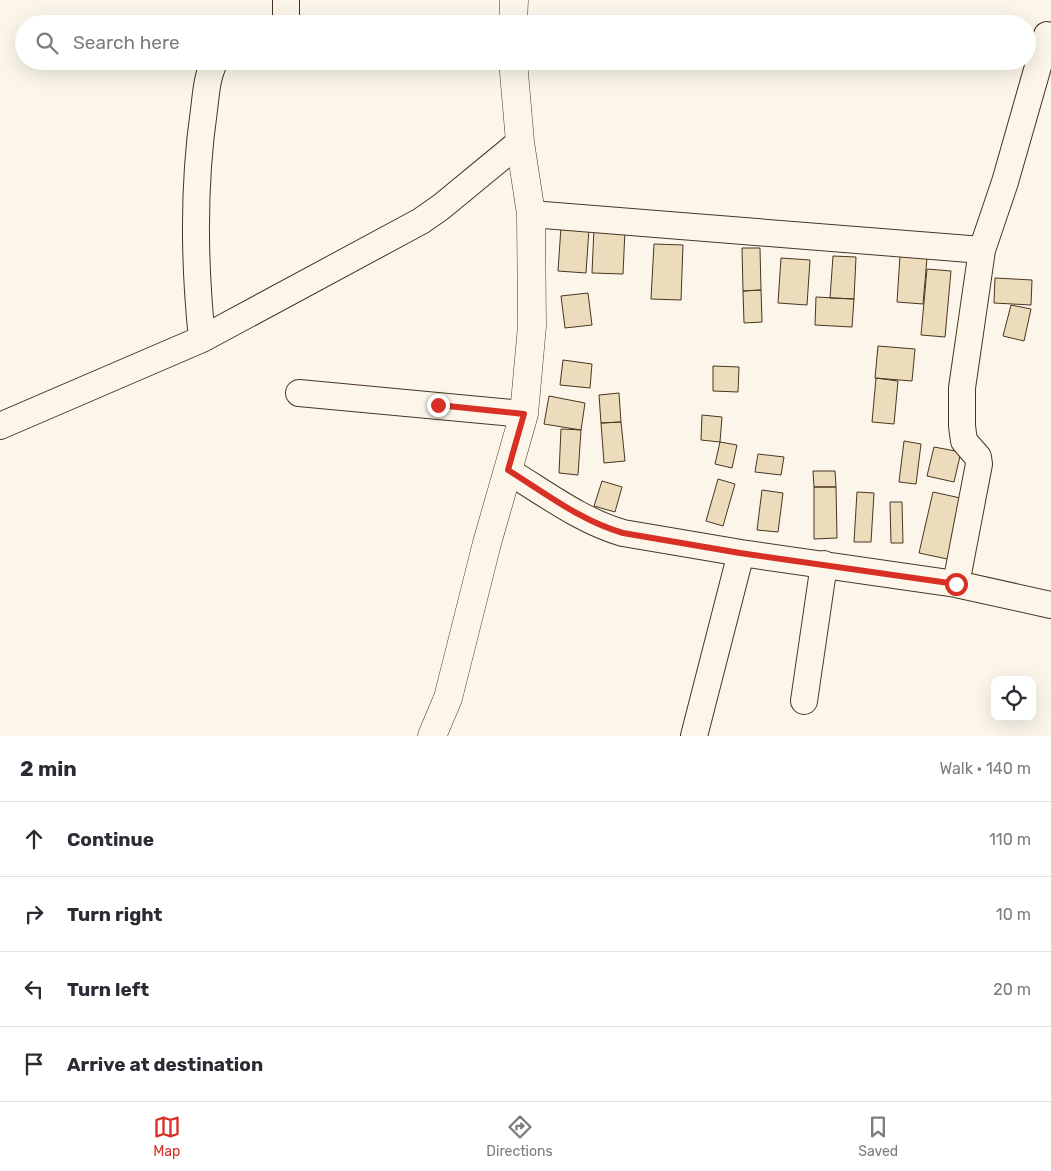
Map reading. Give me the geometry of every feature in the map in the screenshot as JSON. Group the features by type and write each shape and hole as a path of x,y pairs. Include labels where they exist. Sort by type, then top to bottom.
{"street":[{"path":"286,0 286,15"},
{"path":"513,15 514,0"},
{"path":"1036,60 1042,36"},
{"path":"202,339 197,290 196,180 200,138 208,85 212,70"},
{"path":"432,736 448,698 487,543 524,414 532,326 532,214 520,142 514,70"},
{"path":"956,584 979,464 978,457 964,441 962,388 982,250 1005,182 1033,70"},
{"path":"0,426 202,339 421,222 520,142"},
{"path":"532,214 982,250"},
{"path":"299,393 524,414"},
{"path":"508,470 589,520 605,528 623,533 740,553 956,584 1051,604"},
{"path":"694,736 740,553"},
{"path":"804,701 824,564"}],"building":[{"path":"561,227 589,229 586,273 558,271"},
{"path":"594,228 625,230 623,274 592,273"},
{"path":"654,244 683,245 681,300 651,299"},
{"path":"742,248 760,248 761,290 743,291"},
{"path":"833,256 856,257 854,299 830,298"},
{"path":"900,256 927,258 923,304 897,302"},
{"path":"781,258 810,260 807,305 778,303"},
{"path":"927,269 951,271 945,337 921,335"},
{"path":"995,278 1032,280 1031,305 994,303"},
{"path":"761,290 762,322 744,323 743,291"},
{"path":"588,293 592,325 565,328 561,296"},
{"path":"816,297 854,299 852,327 815,325"},
{"path":"1011,305 1031,309 1024,341 1003,336"},
{"path":"878,346 915,349 912,381 875,378"},
{"path":"563,360 592,364 590,388 560,385"},
{"path":"713,366 739,367 738,392 713,391"},
{"path":"876,378 898,381 894,424 872,422"},
{"path":"619,393 621,422 601,423 599,395"},
{"path":"549,396 585,403 581,430 544,424"},
{"path":"702,415 722,417 720,442 701,440"},
{"path":"621,422 625,461 604,463 601,423"},
{"path":"561,429 581,430 578,475 559,473"},
{"path":"904,441 921,444 916,484 899,482"},
{"path":"720,442 737,445 732,468 715,464"},
{"path":"934,447 961,452 954,482 927,476"},
{"path":"758,454 784,457 781,475 755,472"},
{"path":"813,471 835,471 836,487 814,487"},
{"path":"718,479 735,484 723,526 706,521"},
{"path":"602,481 622,487 615,512 594,506"},
{"path":"814,487 836,487 837,538 814,539"},
{"path":"762,490 783,493 778,532 757,530"},
{"path":"857,492 874,493 871,542 854,542"},
{"path":"933,492 965,499 952,560 919,553"},
{"path":"890,502 902,502 903,543 891,543"}],"route":[{"path":"438,405 524,414 508,470 605,528 623,533 740,553 956,584"}]}
